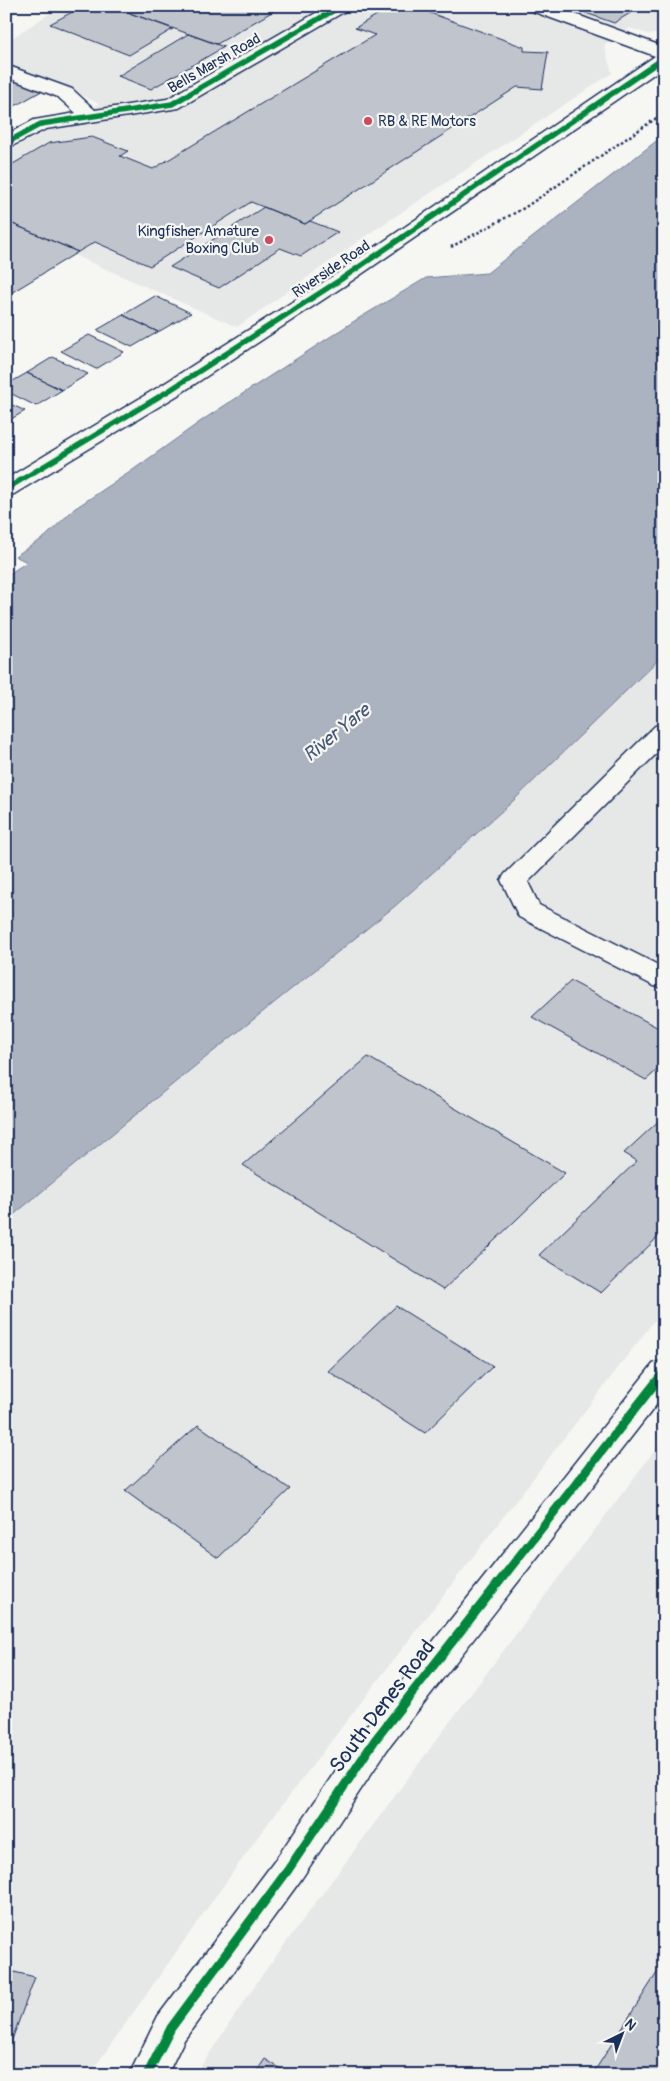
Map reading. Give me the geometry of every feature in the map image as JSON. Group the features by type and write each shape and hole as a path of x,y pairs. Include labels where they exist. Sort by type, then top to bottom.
{"street":[{"name":"Bells Marsh Road","path":"6,143 41,124 172,104 340,6"},
{"path":"536,6 664,53"},
{"name":"Riverside Road","path":"6,489 170,390 340,280 664,58"},
{"path":"6,71 65,93 91,117"},
{"path":"664,732 514,880 528,911 664,979"},
{"name":"South Denes Road","path":"147,2075 172,2028 288,1870 375,1740 664,1372"}],"shaded area":[{"path":"61,6 664,6 664,34 648,34 630,28 604,45 612,73 373,231 237,327 74,255 6,296 6,152 99,104 72,90 6,65 6,42"},
{"path":"664,654 664,1308 262,1831 89,2075 6,2075 6,1221 394,907 512,802"},
{"path":"664,1438 664,2075 195,2075 262,1975"}],"water":[{"name":"River Yare","path":"664,135 664,654 512,802 394,907 6,1221 6,576 27,562 15,556 45,537 74,509 204,419 356,320 426,278 487,273"}],"building":[{"path":"83,6 110,6 173,29 129,55 50,24"},
{"path":"110,6 282,6 217,44"},
{"path":"392,6 411,6 524,47 524,51 548,52 542,89 517,87 305,224 251,202 150,266 95,242 78,252 6,221 6,168 49,143 92,137 128,151 120,156 153,169 375,35 355,28"},
{"path":"566,6 638,6 640,7 614,23"},
{"path":"188,34 224,47 151,89 118,76"},
{"path":"15,77 45,89 6,111 6,82"},
{"name":"Kingfisher Amature Boxing Club","path":"264,207 305,224 310,221 338,232 301,256 280,248 219,288 170,267"},
{"path":"6,221 78,252 6,296"},
{"path":"155,296 191,313 158,332 123,315"},
{"path":"123,315 158,332 132,347 97,330"},
{"path":"89,335 124,352 96,369 61,351"},
{"path":"53,357 88,374 62,390 27,373"},
{"path":"27,373 62,390 36,406 6,391 6,385"},
{"path":"6,402 25,411 6,422"},
{"path":"571,981 664,1031 664,1064 646,1080 532,1017"},
{"path":"368,1057 565,1173 443,1290 243,1165"},
{"path":"664,1116 664,1231 601,1293 539,1255 637,1161 624,1153"},
{"path":"396,1306 493,1366 425,1433 328,1371"},
{"path":"198,1425 290,1489 218,1558 125,1491"},
{"path":"664,1962 664,2075 592,2075"},
{"path":"6,1970 35,1977 6,2056"},
{"path":"265,2059 291,2075 254,2075"}],"cycle path":[{"path":"6,143 41,124 172,104 341,6"},
{"path":"6,489 170,390 340,280 664,58"},
{"path":"147,2075 171,2028 288,1870 375,1740 664,1372"}],"place":[{"name":"RB & RE Motors","path":"368,121"},
{"name":"Kingfisher Amature Boxing Club","path":"269,240"}]}
